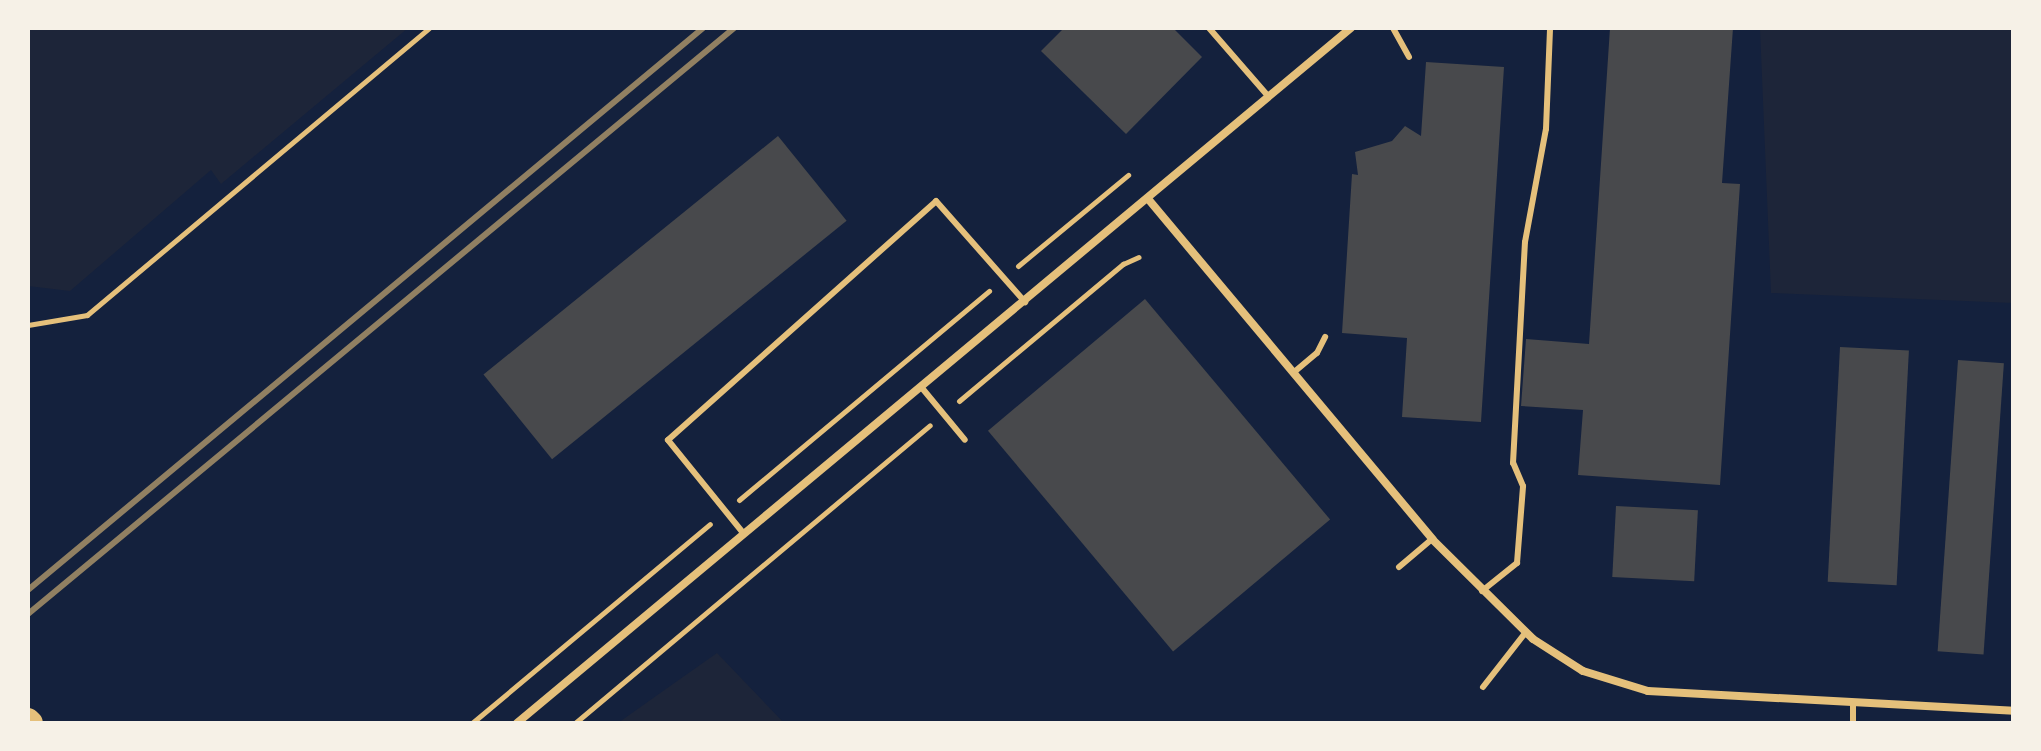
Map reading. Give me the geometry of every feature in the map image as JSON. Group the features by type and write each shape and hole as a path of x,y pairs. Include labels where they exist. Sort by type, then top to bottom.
{"street":[{"path":"517,723 1149,200 1351,28"},
{"path":"1149,200 1432,539 1481,592 1526,632 1583,671 1648,691 2013,711"}],"lane":[{"path":"1209,28 1269,97"},
{"path":"1393,28 1409,57"},
{"path":"1481,592 1517,563 1523,486 1513,463 1525,242 1546,129 1550,28"},
{"path":"744,534 668,440 936,201 1025,302"},
{"path":"1293,373 1317,353 1325,337"},
{"path":"922,388 965,440"},
{"path":"1399,567 1432,539"},
{"path":"1483,687 1526,632"},
{"path":"1853,702 1853,723"}],"path":[{"path":"28,325 87,315 429,28"},
{"path":"472,723 1128,175"},
{"path":"575,723 1123,264 1139,257"}],"shaded area":[{"path":"28,28 408,28 221,184 211,170 70,291 28,286"},
{"path":"2013,28 2013,303 1771,293 1760,29"},
{"path":"717,653 784,723 618,723 656,696"}],"building":[{"path":"1064,28 1173,28 1202,57 1126,134 1041,51"},
{"path":"1610,28 1733,28 1722,183 1740,184 1720,485 1578,475 1583,410 1521,406 1526,339 1589,344"},
{"path":"1426,62 1504,67 1481,422 1402,417 1407,338 1342,333 1352,174 1358,175 1355,152 1392,141 1405,126 1421,136"},
{"path":"778,136 847,221 552,459 483,375"},
{"path":"1145,299 1330,520 1173,651 988,431"},
{"path":"1840,347 1909,351 1897,585 1828,582"},
{"path":"1958,360 2004,363 1984,654 1938,651"},
{"path":"1616,506 1698,510 1694,581 1612,577"}],"railway":[{"path":"28,590 703,28"},
{"path":"28,614 734,28"}]}
